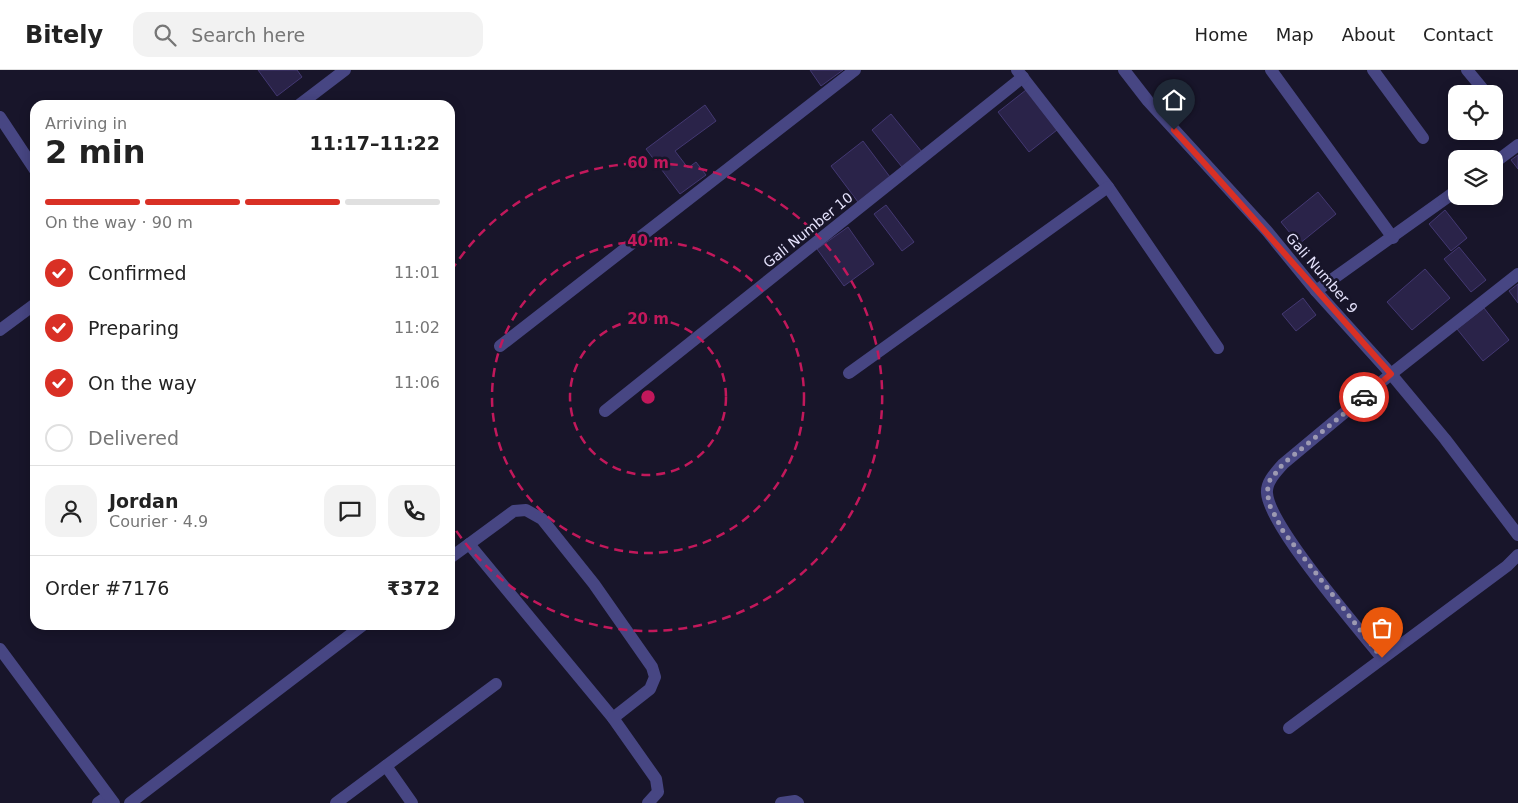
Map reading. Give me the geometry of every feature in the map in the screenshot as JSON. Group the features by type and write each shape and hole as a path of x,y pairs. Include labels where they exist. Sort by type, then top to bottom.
{"street":[{"path":"306,100 346,70"},
{"path":"500,346 855,70"},
{"name":"Gali Number 9","path":"1124,70 1148,101 1267,231 1316,291 1391,374 1446,439 1518,535"},
{"path":"1270,70 1393,238"},
{"path":"1373,70 1423,138"},
{"path":"1467,70 1480,85"},
{"path":"1020,74 1108,187 1218,348"},
{"name":"Gali Number 10","path":"605,411 1020,74"},
{"path":"0,117 30,162"},
{"path":"1503,156 1518,145"},
{"path":"849,373 1108,187"},
{"path":"1316,291 1393,238 1448,197"},
{"path":"1382,658 1283,531 1270,506 1267,492 1270,480 1283,464 1391,374 1518,274"},
{"path":"0,330 30,308"},
{"path":"455,554 514,512 526,510 542,519 594,584 652,667 655,677 650,690 613,718"},
{"path":"469,544 613,718 656,779 658,792 648,803"},
{"path":"1289,728 1507,566 1518,555"},
{"path":"130,803 356,630"},
{"path":"0,649 107,801"},
{"path":"336,803 496,684"},
{"path":"386,766 412,803"},
{"path":"781,803 795,801 798,803"}],"building":[{"path":"258,70 297,70 302,77 277,96"},
{"path":"810,70 843,70 821,86"},
{"path":"1026,90 1057,130 1029,152 998,112"},
{"path":"705,105 716,121 675,151 688,168 696,162 706,175 680,194 646,149"},
{"path":"891,114 922,152 902,167 872,130"},
{"path":"863,141 890,177 858,202 831,166"},
{"path":"1518,155 1518,169 1511,160"},
{"path":"1318,192 1336,214 1299,244 1281,222"},
{"path":"886,205 914,242 902,251 874,214"},
{"path":"1445,210 1467,238 1451,251 1429,224"},
{"path":"848,227 874,264 844,286 817,249"},
{"path":"1459,247 1486,280 1471,292 1444,259"},
{"path":"1425,269 1450,298 1412,330 1387,302"},
{"path":"1518,284 1518,303 1509,291"},
{"path":"1303,298 1316,315 1296,331 1282,314"},
{"path":"1484,308 1509,340 1483,361 1457,329"}],"way so far":[{"path":"1364,397 1283,464 1270,480 1267,492 1270,506 1283,531 1382,658"}],"route":[{"path":"1174,130 1267,231 1316,291 1391,374 1364,397"}]}
